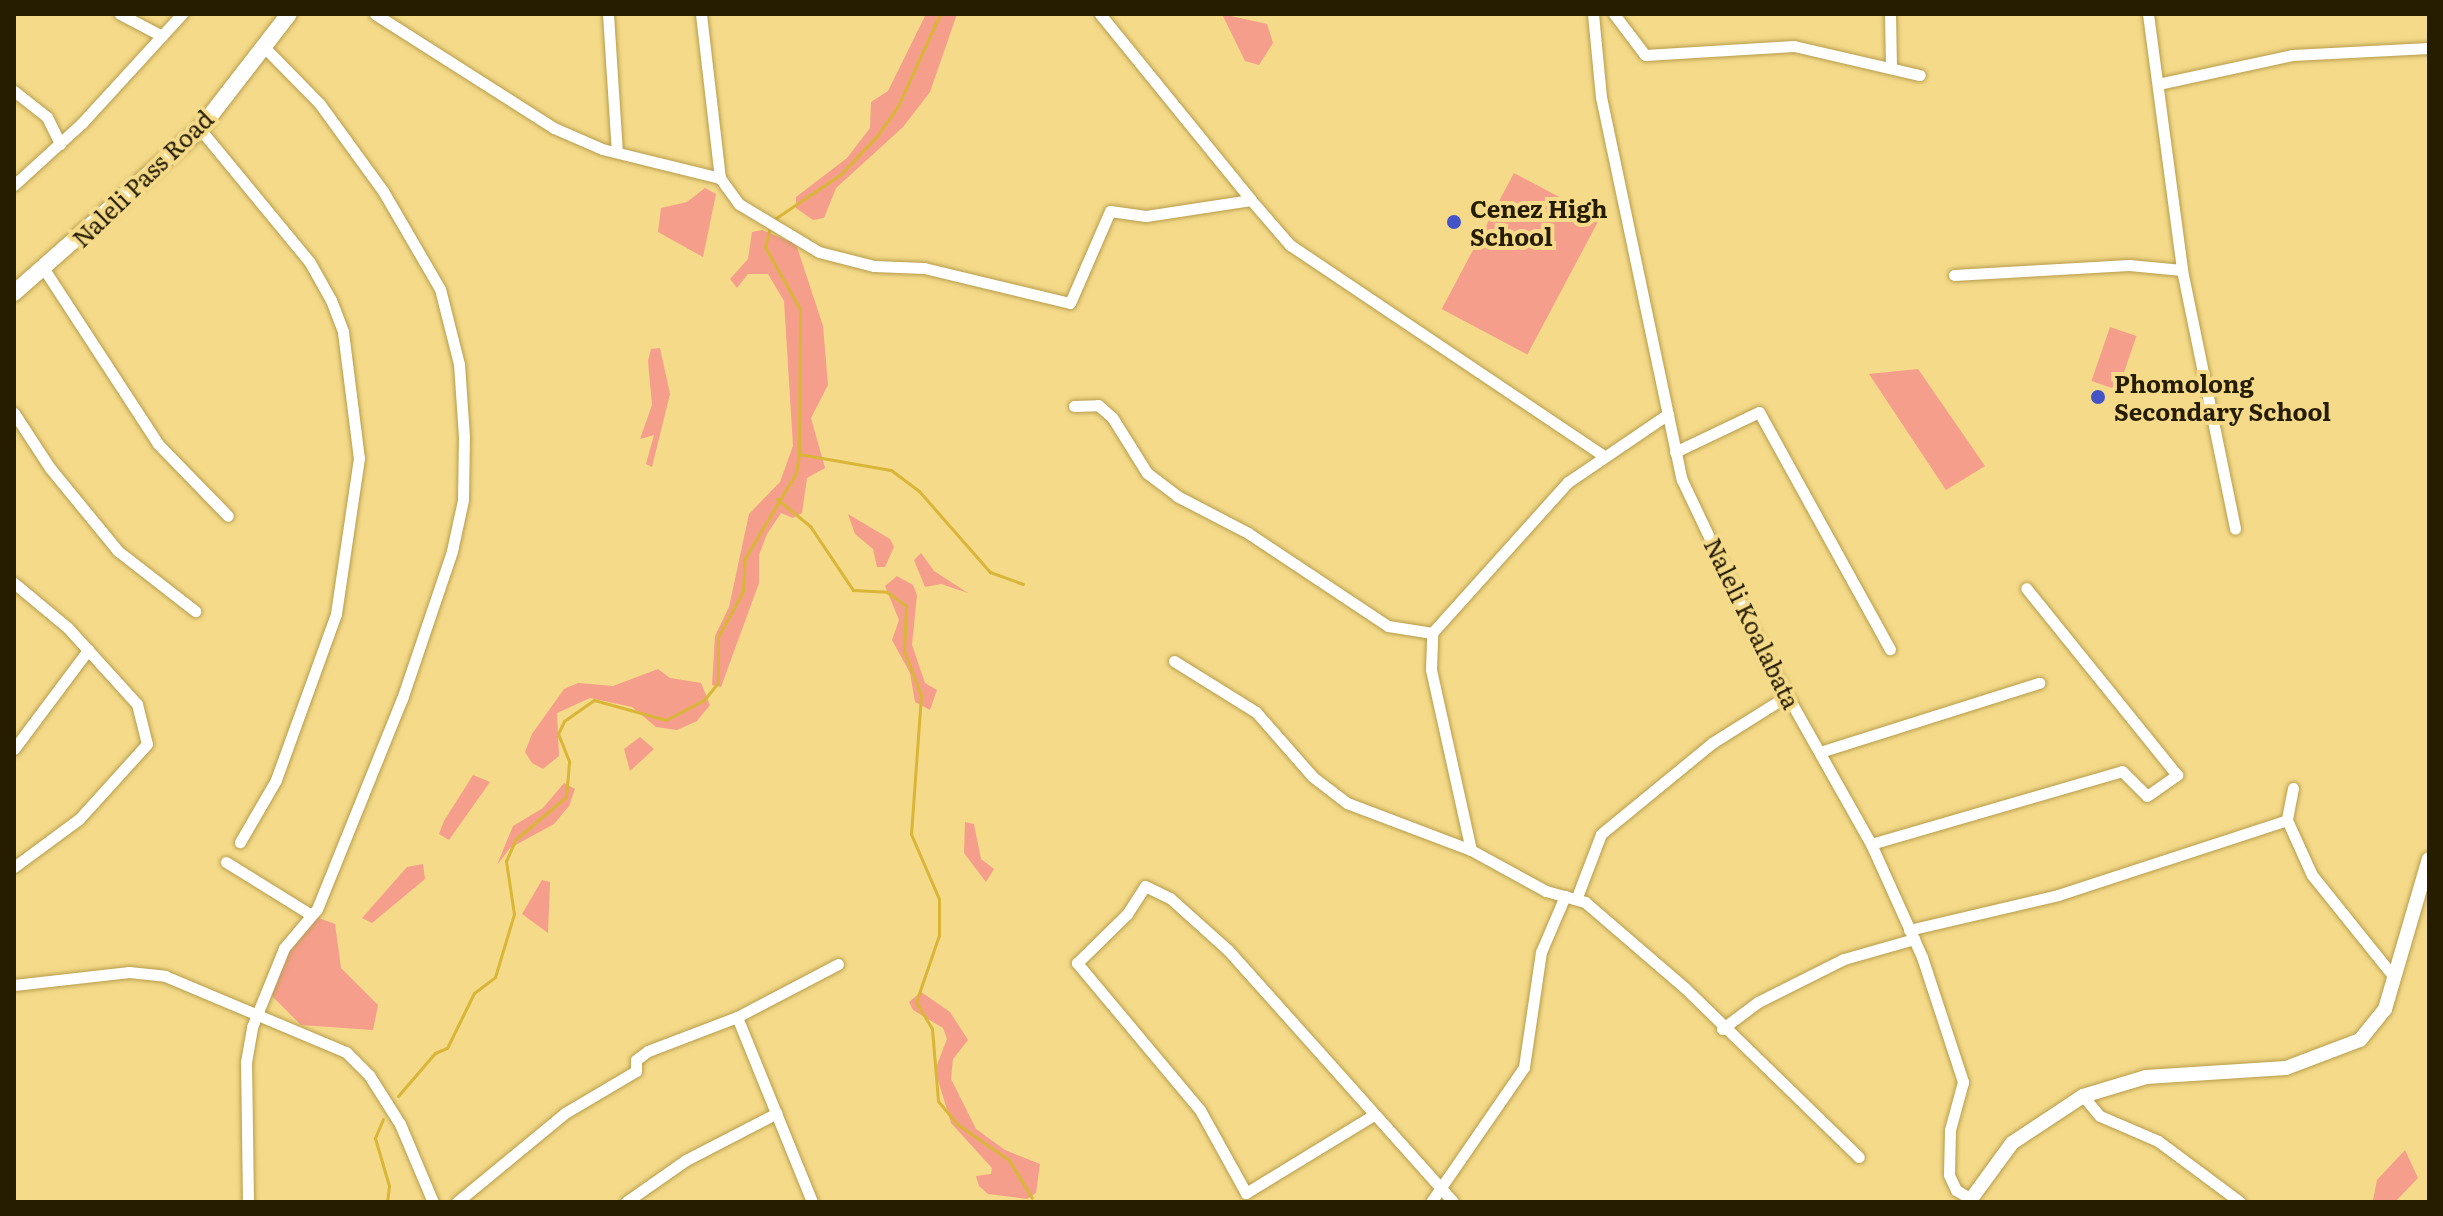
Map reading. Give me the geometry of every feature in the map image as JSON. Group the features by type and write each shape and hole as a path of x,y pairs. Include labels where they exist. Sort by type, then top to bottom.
{"main road":[{"name":"Naleli Pass Road","path":"14,293 200,129 289,14"}],"street":[{"path":"120,14 162,36"},
{"path":"14,185 60,144 182,14"},
{"path":"375,14 539,120 617,152 720,178"},
{"path":"608,14 617,152"},
{"path":"701,14 720,178 739,204 819,252 874,266 924,268 1061,304 1070,303 1110,211 1146,216 1251,200"},
{"path":"1100,14 1290,245 1601,454"},
{"name":"Naleli Koalabata","path":"1593,14 1601,97 1682,480 1787,696 1871,844 1912,934 1956,1051 1963,1082 1950,1130 1949,1175 1956,1190 1970,1201"},
{"path":"1614,14 1645,55 1794,46 1891,64 1920,75"},
{"path":"1890,14 1891,64"},
{"path":"2148,14 2182,270 2235,529"},
{"path":"248,1202 246,1062 256,1015 284,948 310,914 355,818 433,612 463,500 464,437 459,364 440,289 383,191 319,103 263,46"},
{"path":"2158,84 2292,55 2429,48"},
{"path":"14,91 47,117 60,144"},
{"path":"200,129 309,261 331,300 343,332 359,458 336,614 277,777 240,842"},
{"path":"1954,275 2129,265 2182,270"},
{"path":"44,269 158,444 228,516"},
{"path":"1074,406 1098,405 1112,417 1147,473 1177,496 1248,533 1388,626 1432,633"},
{"path":"1675,452 1759,412 1890,649"},
{"path":"14,413 118,551 195,611"},
{"path":"1471,850 1431,670 1432,633 1512,540 1601,454 1668,414"},
{"path":"14,583 88,650 137,704 147,744 79,819 14,867"},
{"path":"1871,844 2122,771 2147,796 2177,775 2026,588"},
{"path":"14,749 88,650"},
{"path":"1174,661 1256,712 1313,777 1347,803 1471,850 1571,897 1686,989 1722,1029 1859,1157"},
{"path":"1820,752 2039,683"},
{"path":"1431,1202 1444,1189 1524,1067 1541,952 1601,834 1712,743 1787,696"},
{"path":"2293,788 2287,820 2312,875 2394,977"},
{"path":"1722,1029 1758,1002 1844,959 1912,934 2058,895 2287,820"},
{"path":"226,862 310,914"},
{"path":"1970,1201 2012,1143 2083,1096 2146,1077 2243,1073 2325,1056 2375,1028 2428,865"},
{"path":"1372,1116 1248,1197 1200,1110 1077,963 1127,914 1145,886 1170,898 1228,950 1372,1116 1453,1202"},
{"path":"457,1202 565,1113 636,1071 636,1060 648,1051 737,1017 838,964"},
{"path":"14,985 143,972 346,1052 369,1075 400,1124 433,1202"},
{"path":"737,1017 812,1202"},
{"path":"2083,1096 2100,1116 2158,1141 2240,1202"},
{"path":"626,1202 686,1160 777,1113"}],"shaded area":[{"path":"926,14 957,14 930,92 903,127 836,188 824,218 813,220 796,208 796,197 847,158 870,128 871,102 888,91"},
{"path":"1222,14 1267,24 1273,43 1259,65 1245,61"},
{"path":"1514,173 1600,219 1527,355 1442,309"},
{"path":"705,188 716,194 703,257 658,232 661,208 687,202"},
{"path":"762,230 796,244 823,326 828,385 811,418 825,468 807,478 802,513 793,518 781,513 767,534 759,555 759,583 721,687 712,685 715,636 729,607 749,514 780,482 793,446 784,301 768,274 748,274 737,288 730,279 748,259 752,232"},
{"path":"2110,327 2136,336 2118,390 2091,381"},
{"path":"660,348 670,394 652,467 646,464 654,435 640,439 652,405 648,361 651,349"},
{"path":"1918,369 1985,466 1946,490 1869,374"},
{"path":"848,514 890,539 894,547 885,567 877,567 873,549 855,534"},
{"path":"921,553 934,571 968,593 941,584 925,587 914,560"},
{"path":"897,576 913,585 917,595 912,645 925,683 937,690 930,710 915,702 910,673 892,640 899,620 885,586"},
{"path":"658,669 670,678 701,683 710,705 697,721 677,730 656,727 632,707 590,698 557,713 559,756 543,769 532,763 525,752 532,734 564,689 578,683 613,686"},
{"path":"640,737 654,749 630,771 624,749"},
{"path":"473,775 490,782 449,840 439,834"},
{"path":"564,783 575,789 569,806 554,824 510,848 497,865 513,826 543,808"},
{"path":"965,822 974,824 981,859 994,869 986,882 964,853"},
{"path":"423,864 425,879 372,923 362,918 407,867"},
{"path":"542,880 550,882 548,933 522,914"},
{"path":"316,917 335,924 341,968 378,1005 373,1030 301,1025 273,997 269,989 290,942"},
{"path":"921,992 950,1012 968,1040 953,1059 951,1079 976,1129 1005,1150 1040,1164 1036,1193 1027,1199 988,1194 979,1186 976,1176 991,1174 992,1168 951,1123 935,1070 947,1039 943,1028 913,1010 909,1002"},
{"path":"2405,1150 2418,1178 2396,1201 2373,1200 2377,1180"}],"waterway":[{"path":"773,220 840,175 877,136 898,106 940,14"},
{"path":"398,1096 435,1053 447,1048 474,993 495,977 514,914 506,861 516,839 566,797 569,761 558,734 564,721 594,700 666,720 704,700 718,683 718,637 743,591 745,558 796,473 799,454 800,309 765,247 770,227"},
{"path":"799,454 891,470 919,491 990,572 1023,584"},
{"path":"777,499 810,526 853,590 887,592 906,606 904,651 921,695 911,834 939,899 939,935 916,1002 932,1029 938,1101 957,1124 1009,1160 1032,1198"},
{"path":"383,1119 375,1138 389,1186 387,1202"},
{"path":"1073,1202 1082,1202"}],"place":[{"name":"Cenez High School","path":"1454,222"},
{"name":"Phomolong Secondary School","path":"2098,397"}]}
